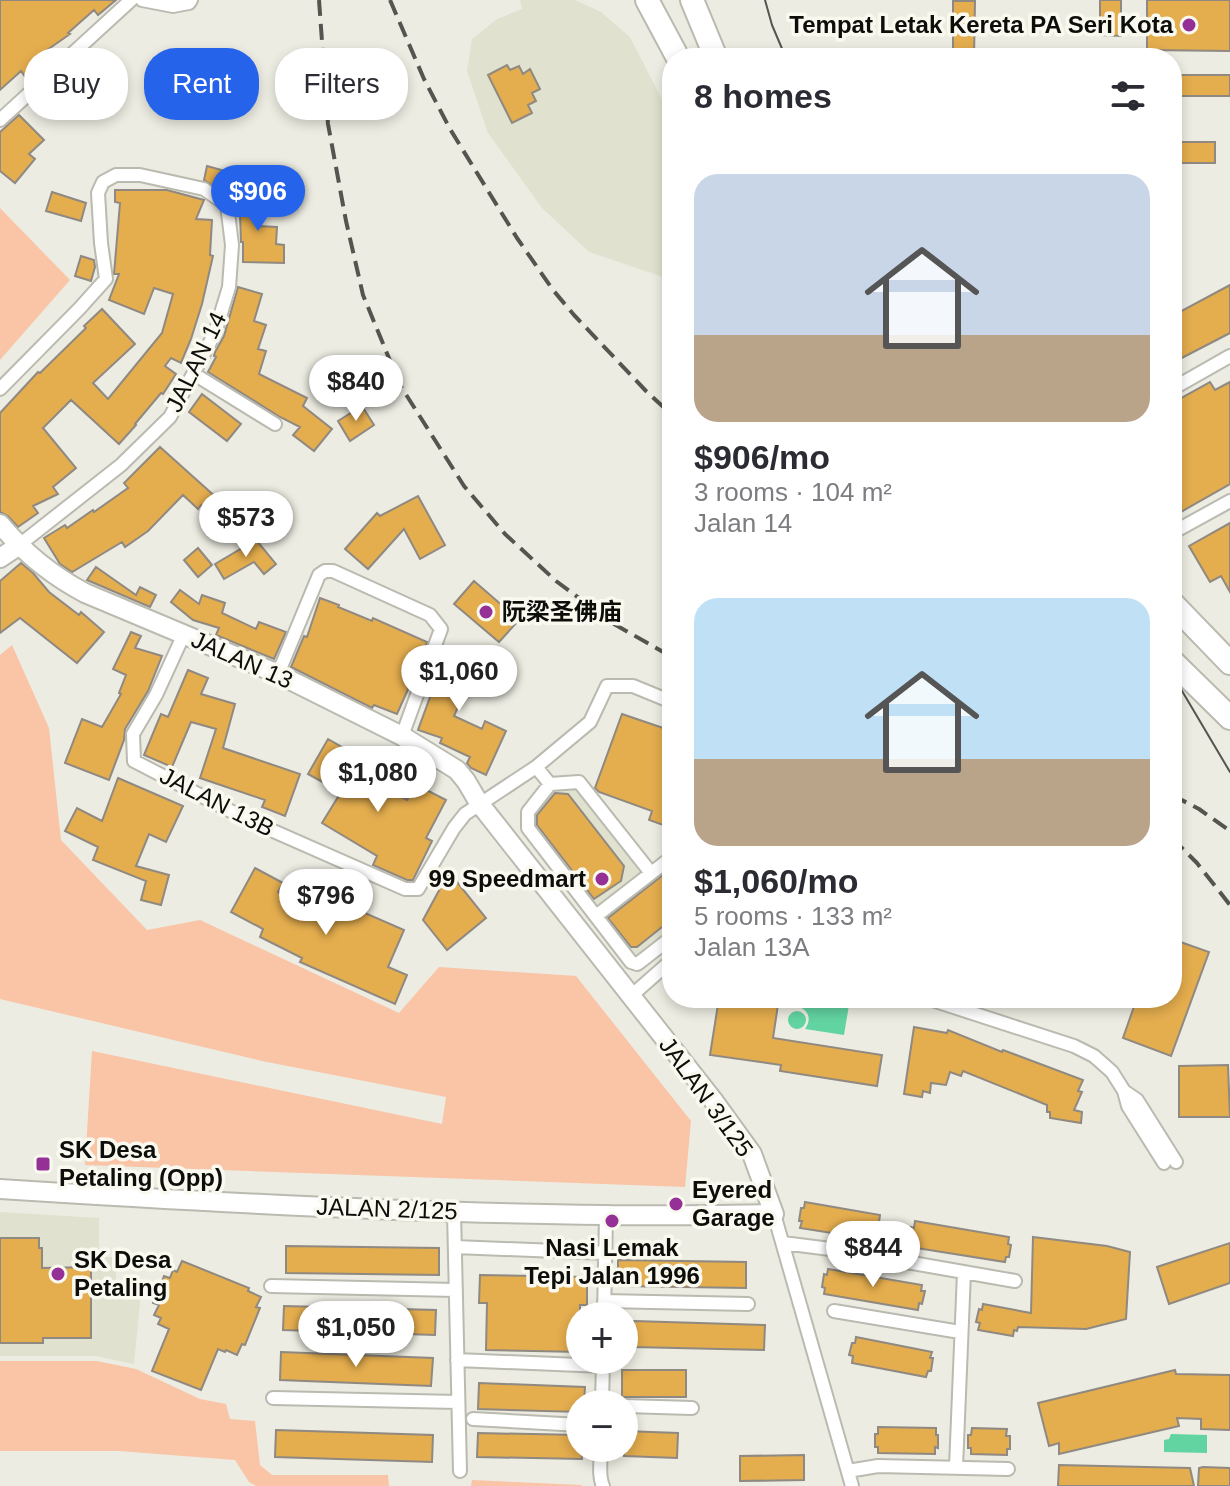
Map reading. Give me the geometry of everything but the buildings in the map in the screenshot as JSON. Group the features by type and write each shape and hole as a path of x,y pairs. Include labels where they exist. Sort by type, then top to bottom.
{"highway":[{"path":"647,0 673,48"},
{"path":"692,0 712,48"},
{"path":"1182,613 1230,663"},
{"path":"1182,671 1230,718"}],"street":[{"path":"0,120 131,0"},
{"path":"142,0 173,6 191,0"},
{"name":"JALAN 14","path":"0,389 106,279 98,193 103,182 116,175 140,175 204,189 227,205 232,245 229,287 215,333 170,417 121,465 18,546"},
{"path":"1182,383 1230,356"},
{"path":"194,374 275,424"},
{"path":"1182,527 1230,501"},
{"name":"JALAN 13","path":"0,524 39,565 85,593 278,674 402,736 457,770 479,803"},
{"path":"0,558 18,546"},
{"path":"278,674 319,575 325,571 333,571 430,615 441,629 402,736"},
{"name":"JALAN 13B","path":"184,634 156,695 133,734 134,761 246,819 405,889 418,889 454,828 479,803"},
{"path":"479,803 536,767 590,722 607,686 633,686 662,698"},
{"path":"536,767 550,784"},
{"path":"651,873 579,782 550,784 528,812 528,828 634,963 640,962 662,945"},
{"name":"JALAN 3/125","path":"479,803 752,1154 783,1243 852,1486"},
{"path":"596,916 662,865"},
{"path":"631,996 662,969"},
{"path":"957,1008 1074,1046 1102,1061 1124,1091 1128,1106 1167,1159"},
{"name":"JALAN 2/125","path":"0,1189 454,1212 774,1214"},
{"path":"454,1212 460,1471"},
{"path":"606,1215 604,1301 748,1304"},
{"path":"783,1243 1015,1281"},
{"path":"455,1247 606,1253"},
{"path":"956,1467 964,1272"},
{"path":"271,1286 456,1290"},
{"path":"834,1311 960,1332"},
{"path":"457,1360 566,1362"},
{"path":"273,1398 458,1402"},
{"path":"638,1406 692,1408"},
{"path":"473,1419 566,1424"},
{"path":"848,1471 878,1466 1008,1469"}],"shaded area":[{"path":"520,0 575,0 601,12 630,37 662,99 662,277 589,252 542,208 488,133 467,71 472,39 497,19 522,9"},
{"path":"0,208 70,280 0,360"},
{"path":"12,645 49,728 61,840 147,930 200,920 399,1013 439,967 576,976 691,1121 685,1187 85,1165 92,1051 442,1124 446,1097 262,1061 0,999 0,655"},
{"path":"577,788 648,878 662,868 662,939 636,960 531,827 530,813 549,789"},
{"path":"800,1008 848,1008 844,1035 805,1029 808,1015"},
{"path":"797,1011 806,1020 797,1029 788,1020"},
{"name":"SK Desa Petaling","path":"0,1212 99,1218 99,1248 105,1249 105,1257 116,1257 116,1290 141,1293 134,1364 95,1356 0,1356"},
{"path":"0,1361 97,1361 136,1369 200,1399 226,1404 230,1419 255,1421 260,1465 272,1475 388,1475 389,1486 256,1486 249,1482 235,1460 119,1451 0,1451"},
{"path":"1171,1434 1207,1435 1207,1453 1164,1452 1164,1440 1169,1439"},
{"path":"472,1480 581,1485 582,1486 471,1486"}],"tram line":[{"path":"765,0 782,48"},
{"path":"1182,691 1230,772"}],"railway":[{"path":"319,0 328,124 346,221 363,295 400,385 464,486 505,534 556,581 614,624 662,651"},
{"path":"390,0 424,79 450,129 517,238 574,315 662,406"},
{"path":"1182,800 1230,831"},
{"path":"1182,848 1230,905"}],"place":[{"name":"Tempat Letak Kereta PA Seri Kota","path":"1189,25"},
{"name":"阮梁圣佛庙","path":"486,612"},
{"name":"99 Speedmart","path":"602,879"},
{"name":"SK Desa Petaling (Opp)","path":"43,1164"},
{"name":"Eyered Garage","path":"676,1204"},
{"name":"Nasi Lemak Tepi Jalan 1996","path":"612,1221"},
{"name":"SK Desa Petaling","path":"58,1274"}]}
